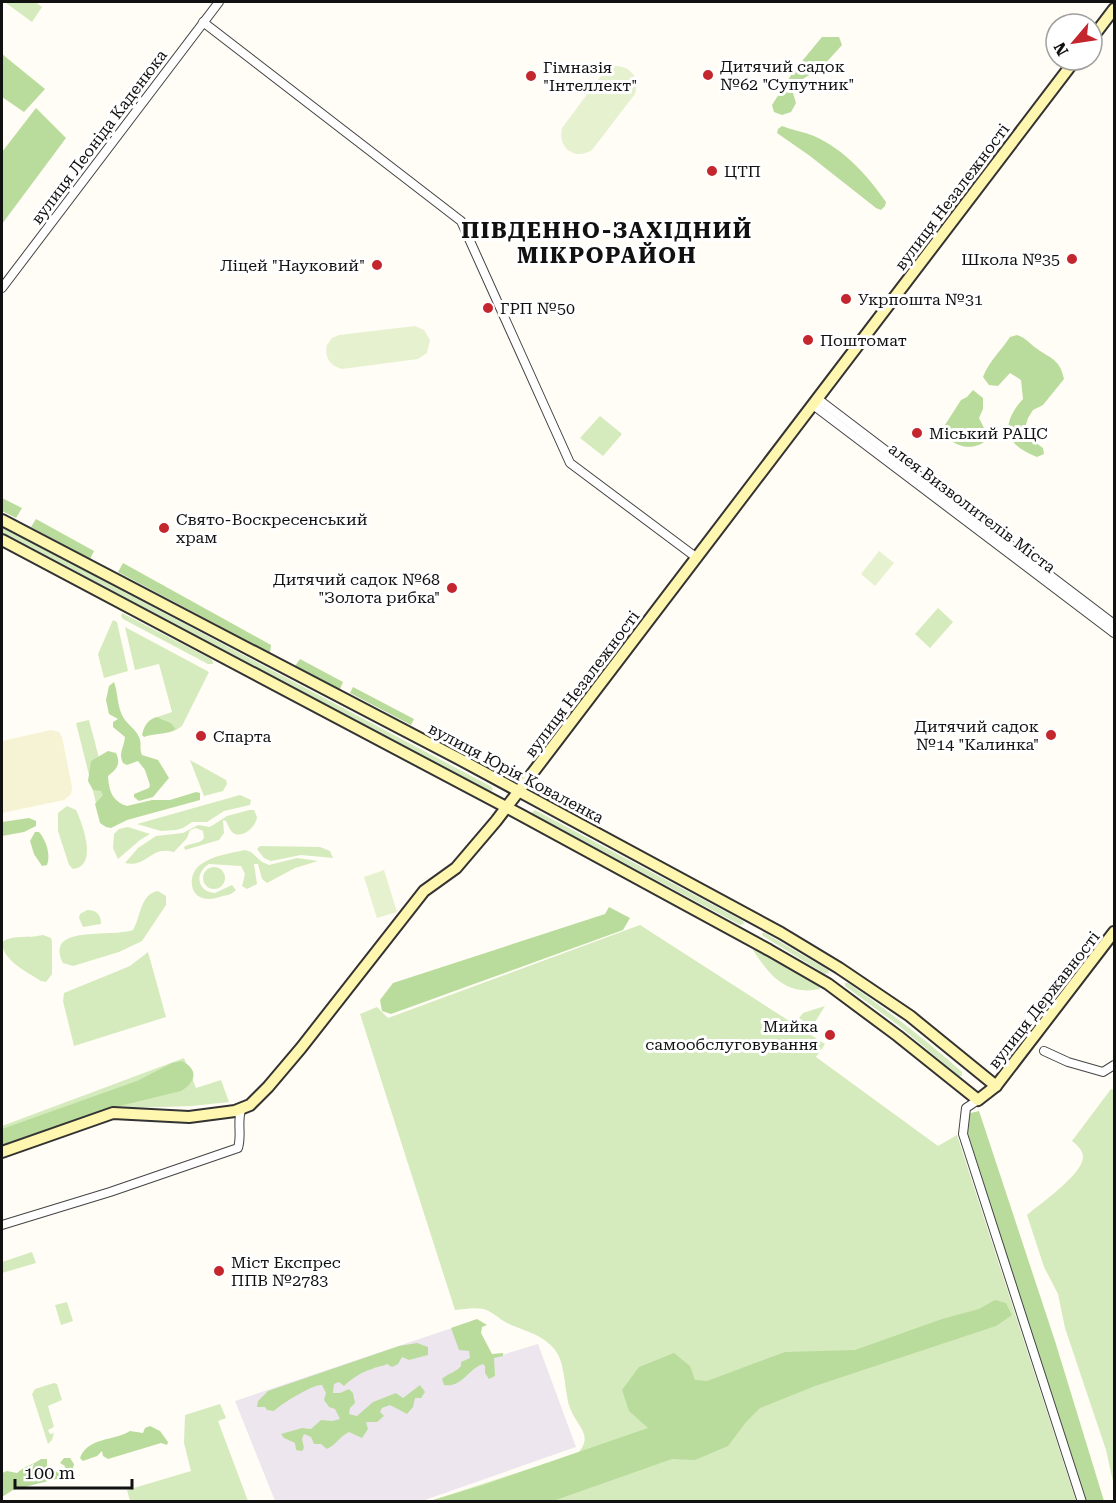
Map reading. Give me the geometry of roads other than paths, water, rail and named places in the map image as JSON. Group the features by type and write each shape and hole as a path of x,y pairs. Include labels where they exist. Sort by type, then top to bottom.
{"main road":[{"path":"1104,22 1114,9"},
{"name":"вулиця Незалежності","path":"241,1110 257,1099 301,1048 424,891 456,868 519,792 1067,72"},
{"name":"вулиця Юрія Коваленка","path":"2,520 519,792 781,933 839,968 910,1016 996,1086"},
{"path":"2,540 507,807 769,950 828,984 978,1100"},
{"name":"вулиця Державності","path":"978,1100 996,1086 1114,932"},
{"path":"2,1152 113,1113 189,1118 241,1110"}],"street":[{"name":"вулиця Леоніда Каденюка","path":"2,288 219,2"},
{"path":"203,22 461,221 570,463 697,558"},
{"name":"алея Визволителів Міста","path":"815,402 1114,624"},
{"name":"алея Визволителів Міста","path":"815,402 1114,633"},
{"path":"1044,1051 1068,1062 1103,1072 1114,1065"},
{"path":"978,1100 966,1108 963,1134 1082,1502"},
{"path":"2,1225 110,1192 238,1148 240,1140 238,1118 241,1110"}],"place":[{"name":"Дитячий садок №62 \"Супутник\"","path":"708,75"},
{"name":"Гімназія \"Інтеллект\"","path":"531,76"},
{"name":"ЦТП","path":"712,171"},
{"name":"Школа №35","path":"1072,259"},
{"name":"Ліцей \"Науковий\"","path":"377,265"},
{"name":"Укрпошта №31","path":"846,299"},
{"name":"ГРП №50","path":"488,308"},
{"name":"Поштомат","path":"808,340"},
{"name":"Міський РАЦС","path":"917,433"},
{"name":"Свято-Воскресенський храм","path":"164,528"},
{"name":"Дитячий садок №68 \"Золота рибка\"","path":"452,588"},
{"name":"Дитячий садок №14 \"Калинка\"","path":"1051,735"},
{"name":"Спарта","path":"201,736"},
{"name":"Мийка самообслуговування","path":"830,1035"},
{"name":"Міст Експрес ППВ №2783","path":"219,1271"}],"district":[{"name":"ПІВДЕННО-ЗАХІДНИЙ МІКРОРАЙОН","path":"607,242"}]}
